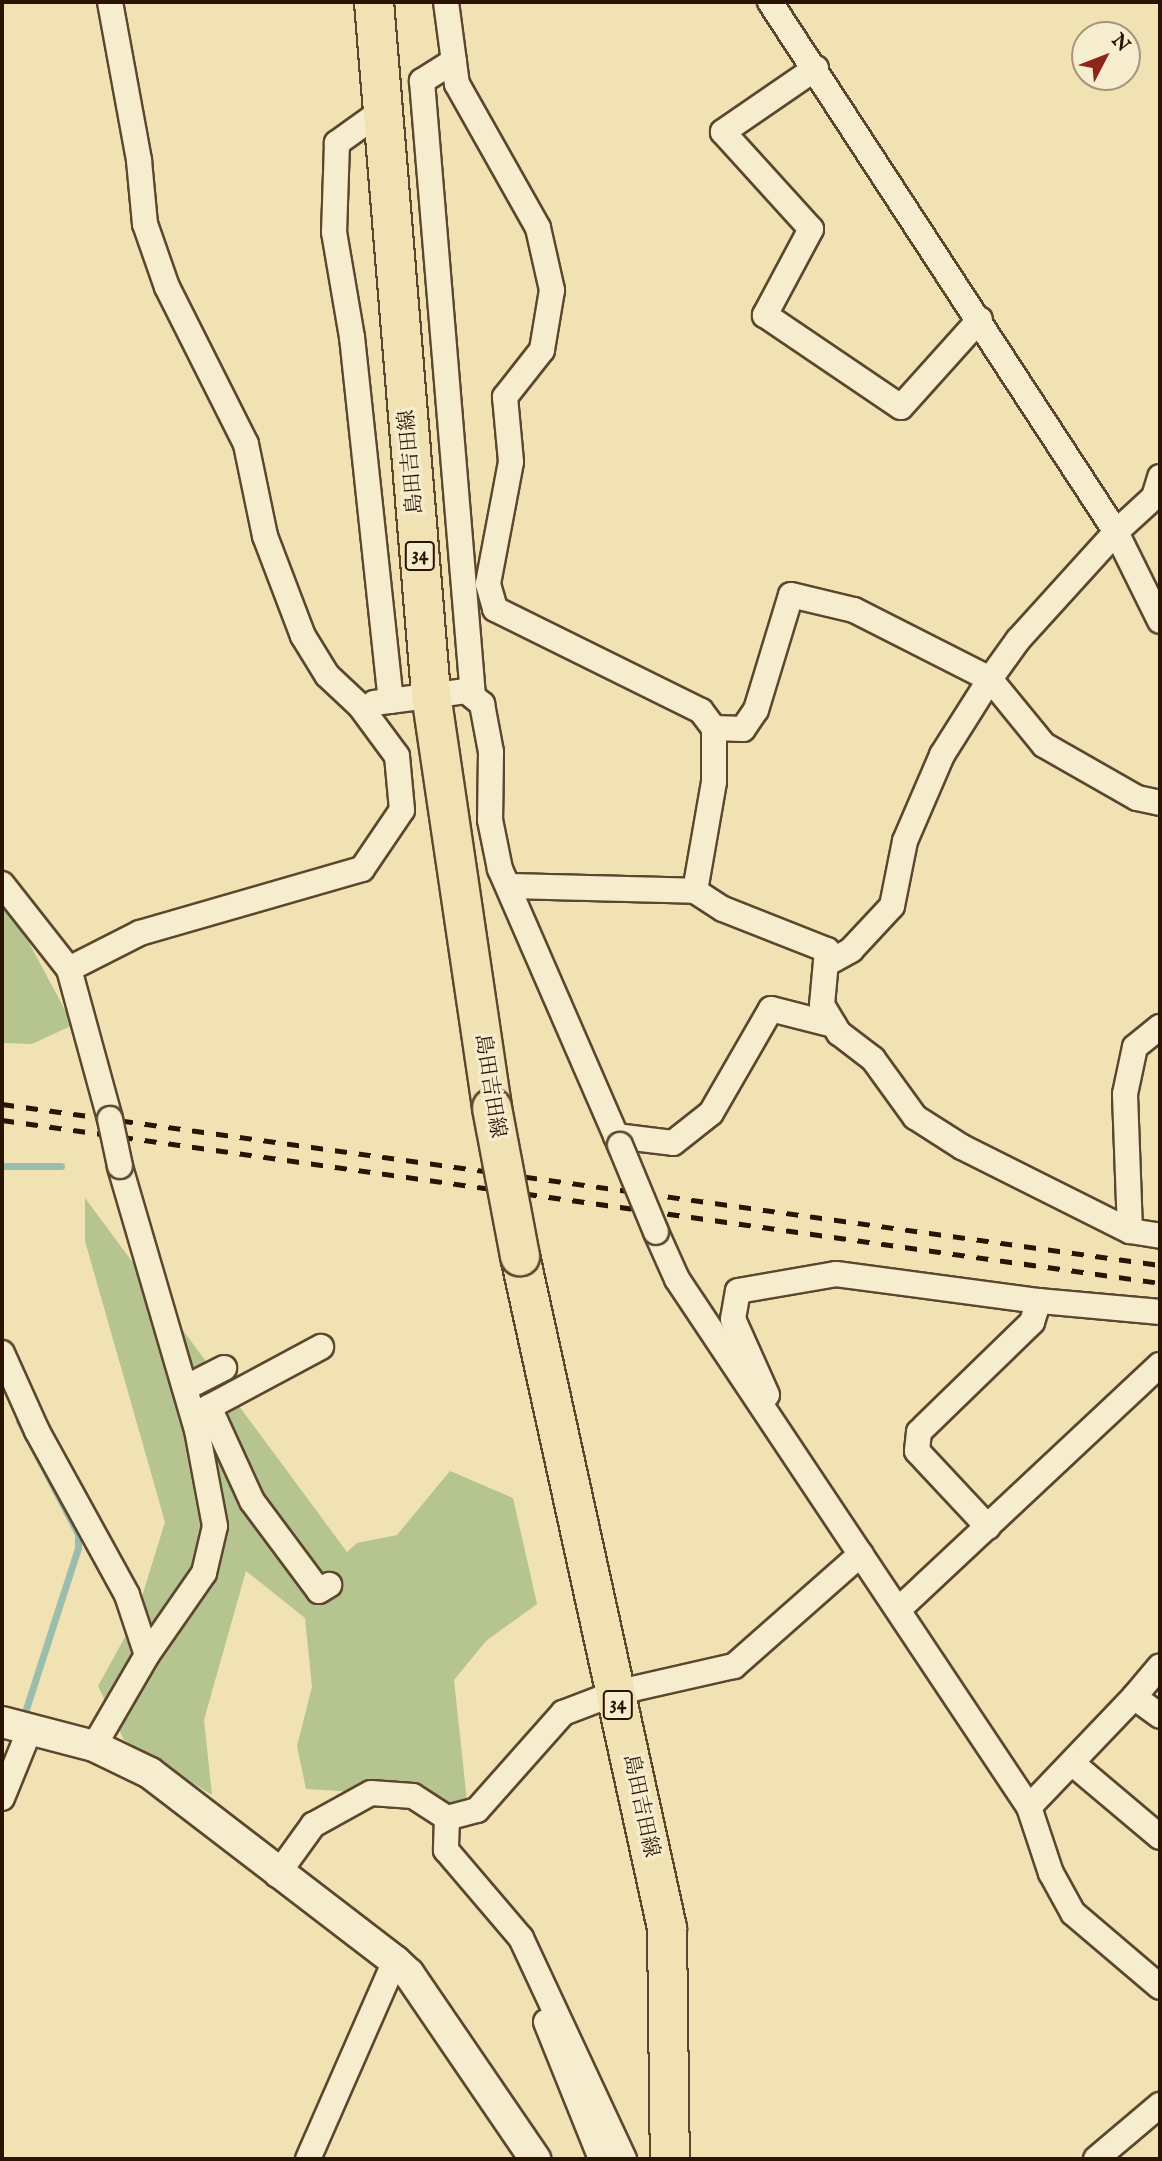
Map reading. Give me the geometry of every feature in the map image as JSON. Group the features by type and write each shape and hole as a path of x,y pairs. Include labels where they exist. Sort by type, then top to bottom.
{"main road":[{"name":"島田吉田線","path":"374,2 431,694 492,1108 520,1256 667,1928 670,2159"}],"street":[{"path":"69,969 140,933 362,869 402,810 397,756 360,706 327,675 303,636 265,536 246,444 167,287 145,224 139,160 110,2"},
{"path":"446,2 457,84 538,228 552,290 542,349 505,397 511,462 488,584 495,609 701,711 714,728 714,782 695,891"},
{"path":"770,2 980,319 1116,532 1160,621"},
{"path":"454,61 422,81 473,696"},
{"path":"816,68 723,132 811,229 765,315 901,407 980,319"},
{"path":"383,110 337,144 334,232 352,337 391,701"},
{"path":"826,964 851,950 892,906 905,841 942,755 990,679 1018,640 1116,532 1158,491"},
{"path":"714,728 743,729 756,710 791,595 854,610 990,679 1045,745 1137,798 1160,803"},
{"path":"360,706 466,691 482,704 491,752 490,820 500,869 510,886 677,1279 801,1468 900,1609 1029,1807 1051,1873 1073,1913 1160,1987"},
{"path":"2,884 69,969 120,1166 185,1388 252,1501 319,1591 329,1585"},
{"path":"510,886 695,891 723,909 827,950 822,1005 834,1025 873,1059 915,1117 962,1147 1130,1231 1160,1236"},
{"path":"618,1140 673,1143 711,1113 771,1009 834,1025"},
{"path":"1130,1231 1125,1094 1135,1048 1160,1027"},
{"path":"801,1468 733,1319 738,1291 836,1274 1039,1301 1160,1312"},
{"path":"988,1527 917,1451 919,1432 1032,1322 1039,1301"},
{"path":"201,1411 321,1347"},
{"path":"2,1353 37,1431 127,1595 147,1655"},
{"path":"900,1609 1160,1363"},
{"path":"185,1388 224,1368"},
{"path":"93,1746 147,1655 204,1573 215,1526 201,1411"},
{"path":"278,1875 313,1825 371,1793 413,1796 447,1818 477,1810 563,1713 615,1693 734,1666 861,1554"},
{"path":"1029,1807 1160,1666"},
{"path":"1134,1697 1160,1716"},
{"path":"2,1798 16,1726 93,1746 150,1773 278,1875 409,1974 535,2159"},
{"path":"1072,1763 1160,1838"},
{"path":"447,1818 446,1850 521,1938 624,2159"},
{"path":"308,2159 395,1961"},
{"path":"542,1980 545,2022 601,2159"},
{"path":"1096,2159 1160,2105"}],"green space":[{"path":"2,904 10,907 73,1025 32,1044 2,1043"},
{"path":"85,1198 347,1552 357,1543 397,1535 450,1471 513,1498 537,1604 486,1641 454,1680 467,1801 428,1816 371,1793 306,1789 297,1746 312,1687 305,1618 246,1571 204,1720 212,1795 124,1740 98,1686 135,1619 165,1522 85,1241"}],"waterway":[{"path":"2,1166 61,1166"},
{"path":"19,1421 78,1534 78,1548 22,1721"}],"railway":[{"path":"2,1104 1160,1265"},
{"path":"2,1120 1160,1283"}]}
